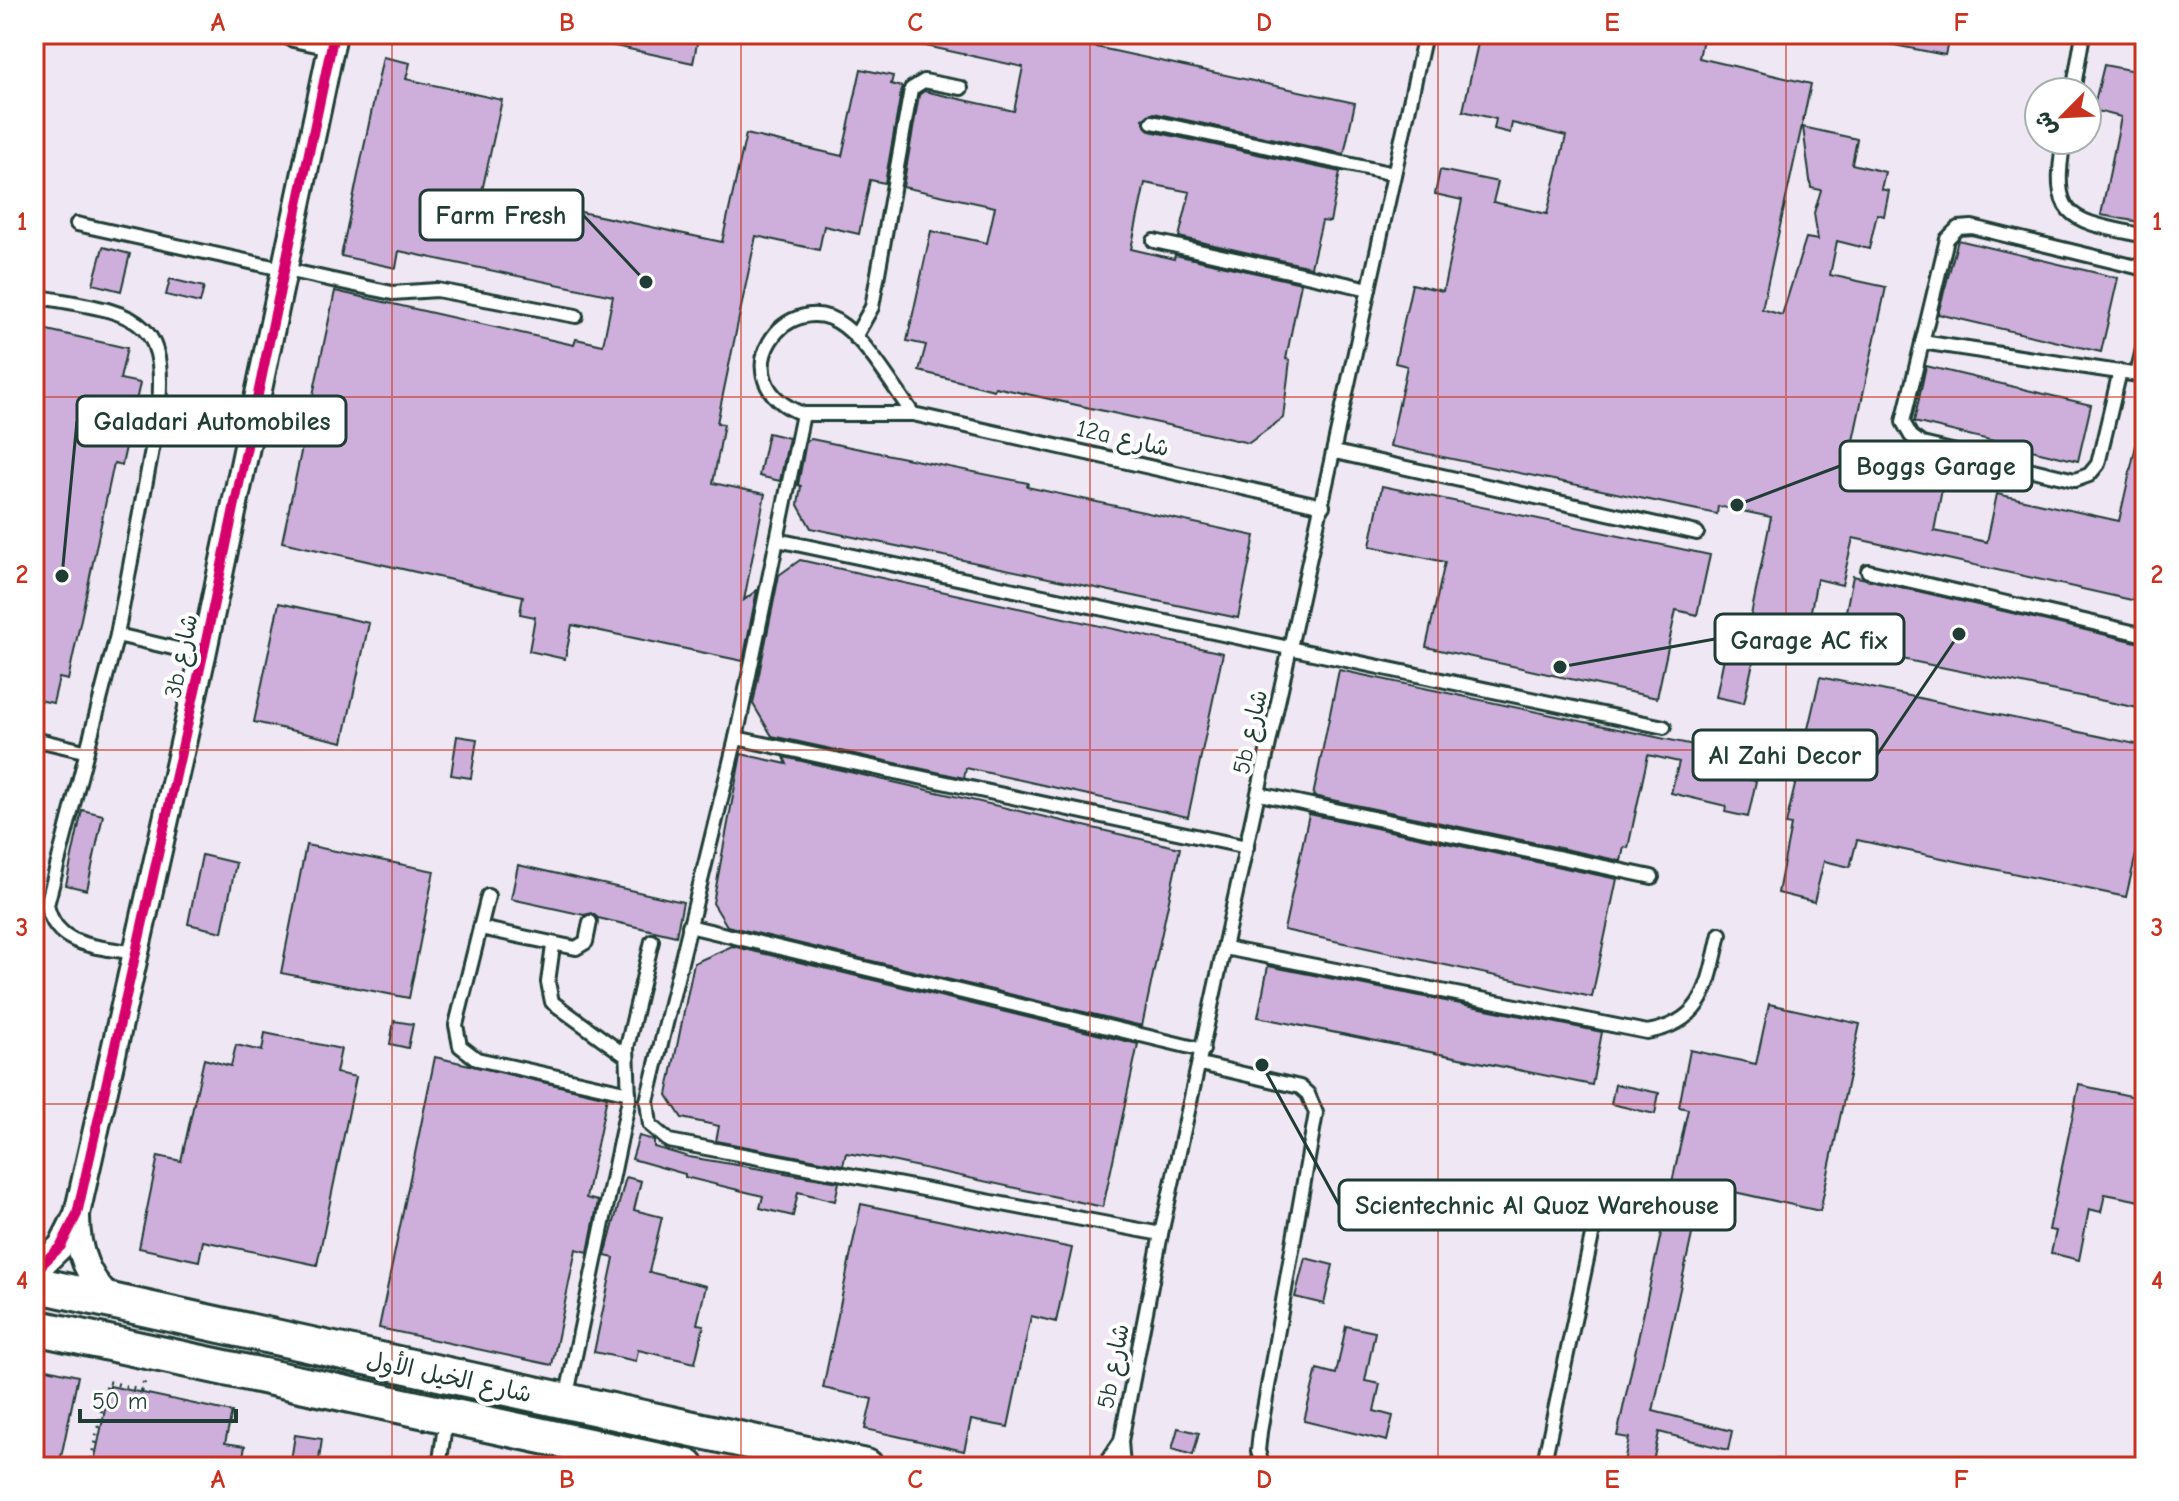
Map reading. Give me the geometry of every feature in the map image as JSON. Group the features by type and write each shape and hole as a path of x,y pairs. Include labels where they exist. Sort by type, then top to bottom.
{"main road":[{"name":"شارع الخيل الأول","path":"34,1284 866,1467"},
{"name":"شارع الخيل الأول","path":"34,1327 446,1416 587,1456 678,1466"}],"street":[{"path":"294,34 333,38"},
{"name":"3b شارع","path":"34,1272 61,1246 77,1214 203,655 333,38"},
{"name":"3b شارع","path":"77,1214 80,1254 98,1288 112,1302"}],"lane":[{"name":"5b شارع","path":"1123,1467 1121,1441 1161,1234 1425,34"},
{"path":"2076,76 2083,34"},
{"path":"855,337 872,307 911,89 924,81 961,88"},
{"path":"1152,122 1394,174"},
{"path":"2061,156 2057,181 2067,207 2088,224 2145,236"},
{"path":"77,224 392,293 437,290 576,316"},
{"path":"2120,371 2098,464 2082,478 2068,480 1922,444 1911,436 1903,413 1947,239 1958,228 1972,227 2145,269"},
{"path":"1154,241 1369,289"},
{"path":"34,296 131,316 147,331 158,361 160,404 117,635 48,894 50,917 61,934 76,942 134,953"},
{"path":"913,414 855,337 836,321 813,315 791,320 773,335 763,356 767,390 789,408 803,414 736,738 646,1109 650,1125 661,1137 1161,1234"},
{"path":"1922,342 2141,375 2145,340"},
{"name":"12a شارع","path":"803,414 913,414 1323,506"},
{"path":"1335,452 1697,533"},
{"path":"777,540 1664,727"},
{"path":"1868,571 2145,635"},
{"path":"117,635 203,655"},
{"path":"736,738 1247,847"},
{"path":"34,739 84,751"},
{"path":"1259,794 1652,877"},
{"path":"488,896 456,1025 457,1040 465,1052 477,1059 629,1093"},
{"path":"480,928 553,946 581,946 590,922"},
{"path":"689,926 1203,1050"},
{"path":"1225,948 1647,1032 1666,1029 1698,1006 1707,989 1720,934"},
{"path":"565,1403 629,1093 626,1056 652,941"},
{"path":"553,946 548,982 552,1002 626,1056"},
{"path":"1200,1064 1300,1087 1308,1094 1316,1113 1260,1432 1258,1451 1263,1467"},
{"path":"1543,1467 1601,1193"},
{"path":"439,1467 446,1416"},
{"name":"5b شارع","path":"1103,1467 1121,1441"}],"path":[{"path":"90,1467 108,1382 142,1390 151,1352"}],"shaded area":[{"path":"34,34 2145,34 2145,1467 34,1467"}],"building":[{"path":"593,34 699,34 693,63 592,41"},
{"path":"904,34 1070,34 1068,41 1355,103 1344,154 1154,113 1143,119 1150,131 1340,172 1330,222 1322,221 1311,267 1179,237 1190,192 1145,183 1131,249 1174,259 1175,255 1301,283 1286,359 1290,360 1283,418 1249,443 995,387 994,390 919,371 926,345 907,341 931,231 987,243 995,207 903,187 919,95 924,91 1014,111 1023,67 903,41"},
{"path":"1480,34 1608,34 1636,41 1636,34 1704,34 1699,58 1811,84 1762,309 1782,315 1806,238 1818,240 1814,213 1821,190 1811,188 1803,127 1857,139 1852,164 1885,172 1881,189 1889,191 1884,216 1877,214 1869,249 1837,241 1830,275 1886,287 1848,464 1943,484 1934,531 1987,542 1997,494 2119,521 2138,436 2145,437 2145,603 1853,538 1842,585 1817,579 1806,637 1749,625 1771,517 1718,506 1717,514 1390,446 1407,366 1395,363 1412,284 1443,291 1462,200 1435,194 1440,170 1498,182 1493,202 1547,214 1566,136 1512,123 1510,133 1494,129 1496,119 1463,111"},
{"path":"1880,34 1950,34 1945,55 1879,42"},
{"path":"383,57 410,63 406,79 502,100 482,191 722,242 746,134 842,156 861,69 893,76 891,84 902,87 885,183 870,180 859,234 824,226 819,250 756,236 717,423 724,424 713,483 765,494 744,600 757,590 743,661 572,625 565,659 529,651 535,617 520,614 523,596 282,542 335,291 574,345 576,339 603,345 613,296 399,251 396,268 341,256"},
{"path":"2104,65 2145,73 2145,223 2101,215 2121,117 2103,112 2101,76"},
{"path":"1958,240 2118,278 2101,352 1938,314"},
{"path":"103,247 130,254 121,291 93,284"},
{"path":"170,279 204,287 200,303 166,295"},
{"path":"34,327 127,348 120,379 140,383 122,465 114,463 68,680 59,678 53,703 34,699"},
{"path":"1926,366 2091,405 2078,461 1914,422"},
{"path":"768,433 789,438 780,481 759,476"},
{"path":"811,439 1028,483 1027,487 1255,536 1238,618 811,528 798,505 801,486 798,485 806,442"},
{"path":"1382,486 1710,555 1697,615 1676,610 1657,698 1426,647 1445,562 1370,546"},
{"path":"800,560 1223,653 1188,817 966,768 964,778 772,736 753,704 779,575"},
{"path":"1853,576 2145,644 2145,676 2138,708 1839,646"},
{"path":"279,603 369,623 343,742 254,722"},
{"path":"1727,643 1756,649 1744,703 1716,697"},
{"path":"1339,670 1727,752 1723,773 1756,781 1748,817 1725,812 1726,806 1671,793 1679,762 1648,755 1628,848 1624,847 1621,861 1313,796"},
{"path":"1820,677 2145,746 2145,816 2126,897 1857,840 1850,867 1824,861 1814,902 1778,893 1791,825 1786,824"},
{"path":"457,736 477,739 471,778 451,775"},
{"path":"741,754 787,764 784,757 1180,848 1142,1026 727,926 713,903"},
{"path":"82,810 103,815 87,890 66,885"},
{"path":"1309,814 1617,879 1592,997 1284,930"},
{"path":"306,845 434,871 409,998 281,973"},
{"path":"202,855 236,863 222,932 188,924"},
{"path":"518,865 683,902 676,936 598,918 592,913 584,915 511,899"},
{"path":"732,946 1138,1044 1103,1207 882,1159 846,1153 843,1165 716,1141 719,1126 682,1118 667,1095 694,963"},
{"path":"1268,966 1602,1032 1592,1085 1258,1017"},
{"path":"1769,1004 1860,1024 1820,1211 1703,1185 1653,1411 1732,1431 1728,1450 1659,1432 1652,1467 1623,1467 1629,1438 1617,1436 1688,1109 1679,1107 1690,1050 1756,1064"},
{"path":"394,1021 413,1024 408,1048 390,1044"},
{"path":"265,1033 341,1049 336,1073 356,1077 317,1265 203,1241 199,1261 139,1248 158,1156 181,1161 204,1059 231,1066 236,1045 262,1051"},
{"path":"435,1057 607,1097 586,1198 598,1201 588,1252 576,1249 552,1365 379,1328"},
{"path":"1615,1084 1659,1093 1655,1114 1611,1104"},
{"path":"2079,1085 2145,1099 2145,1202 2105,1194 2101,1212 2089,1209 2079,1260 2051,1253 2056,1231 2049,1230"},
{"path":"639,1136 654,1140 654,1147 689,1157 839,1182 835,1201 798,1192 793,1216 760,1208 763,1196 685,1177 685,1174 632,1159"},
{"path":"626,1177 641,1181 634,1210 662,1217 649,1272 706,1286 697,1324 704,1325 695,1363 638,1350 636,1361 594,1352 614,1258 605,1256"},
{"path":"861,1204 1072,1248 1056,1322 1031,1316 1008,1427 971,1420 964,1451 865,1429 872,1399 823,1388"},
{"path":"1305,1258 1333,1265 1324,1304 1295,1297"},
{"path":"1346,1326 1375,1332 1365,1381 1380,1384 1374,1411 1393,1416 1387,1441 1304,1421 1317,1369 1336,1374"},
{"path":"34,1366 78,1376 59,1467 34,1467"},
{"path":"110,1386 232,1412 225,1443 245,1446 241,1467 93,1467"},
{"path":"1178,1428 1199,1433 1193,1455 1172,1449"},
{"path":"295,1435 322,1439 318,1467 290,1467"}],"cycle path":[{"path":"34,1272 61,1246 77,1214 203,655 334,34"}],"place":[{"name":"Farm Fresh","path":"646,282"},
{"name":"Boggs Garage","path":"1737,505"},
{"name":"Galadari Automobiles","path":"62,576"},
{"name":"Al Zahi Decor","path":"1959,634"},
{"name":"Garage AC fix","path":"1560,667"},
{"name":"Scientechnic Al Quoz Warehouse","path":"1262,1065"}]}
